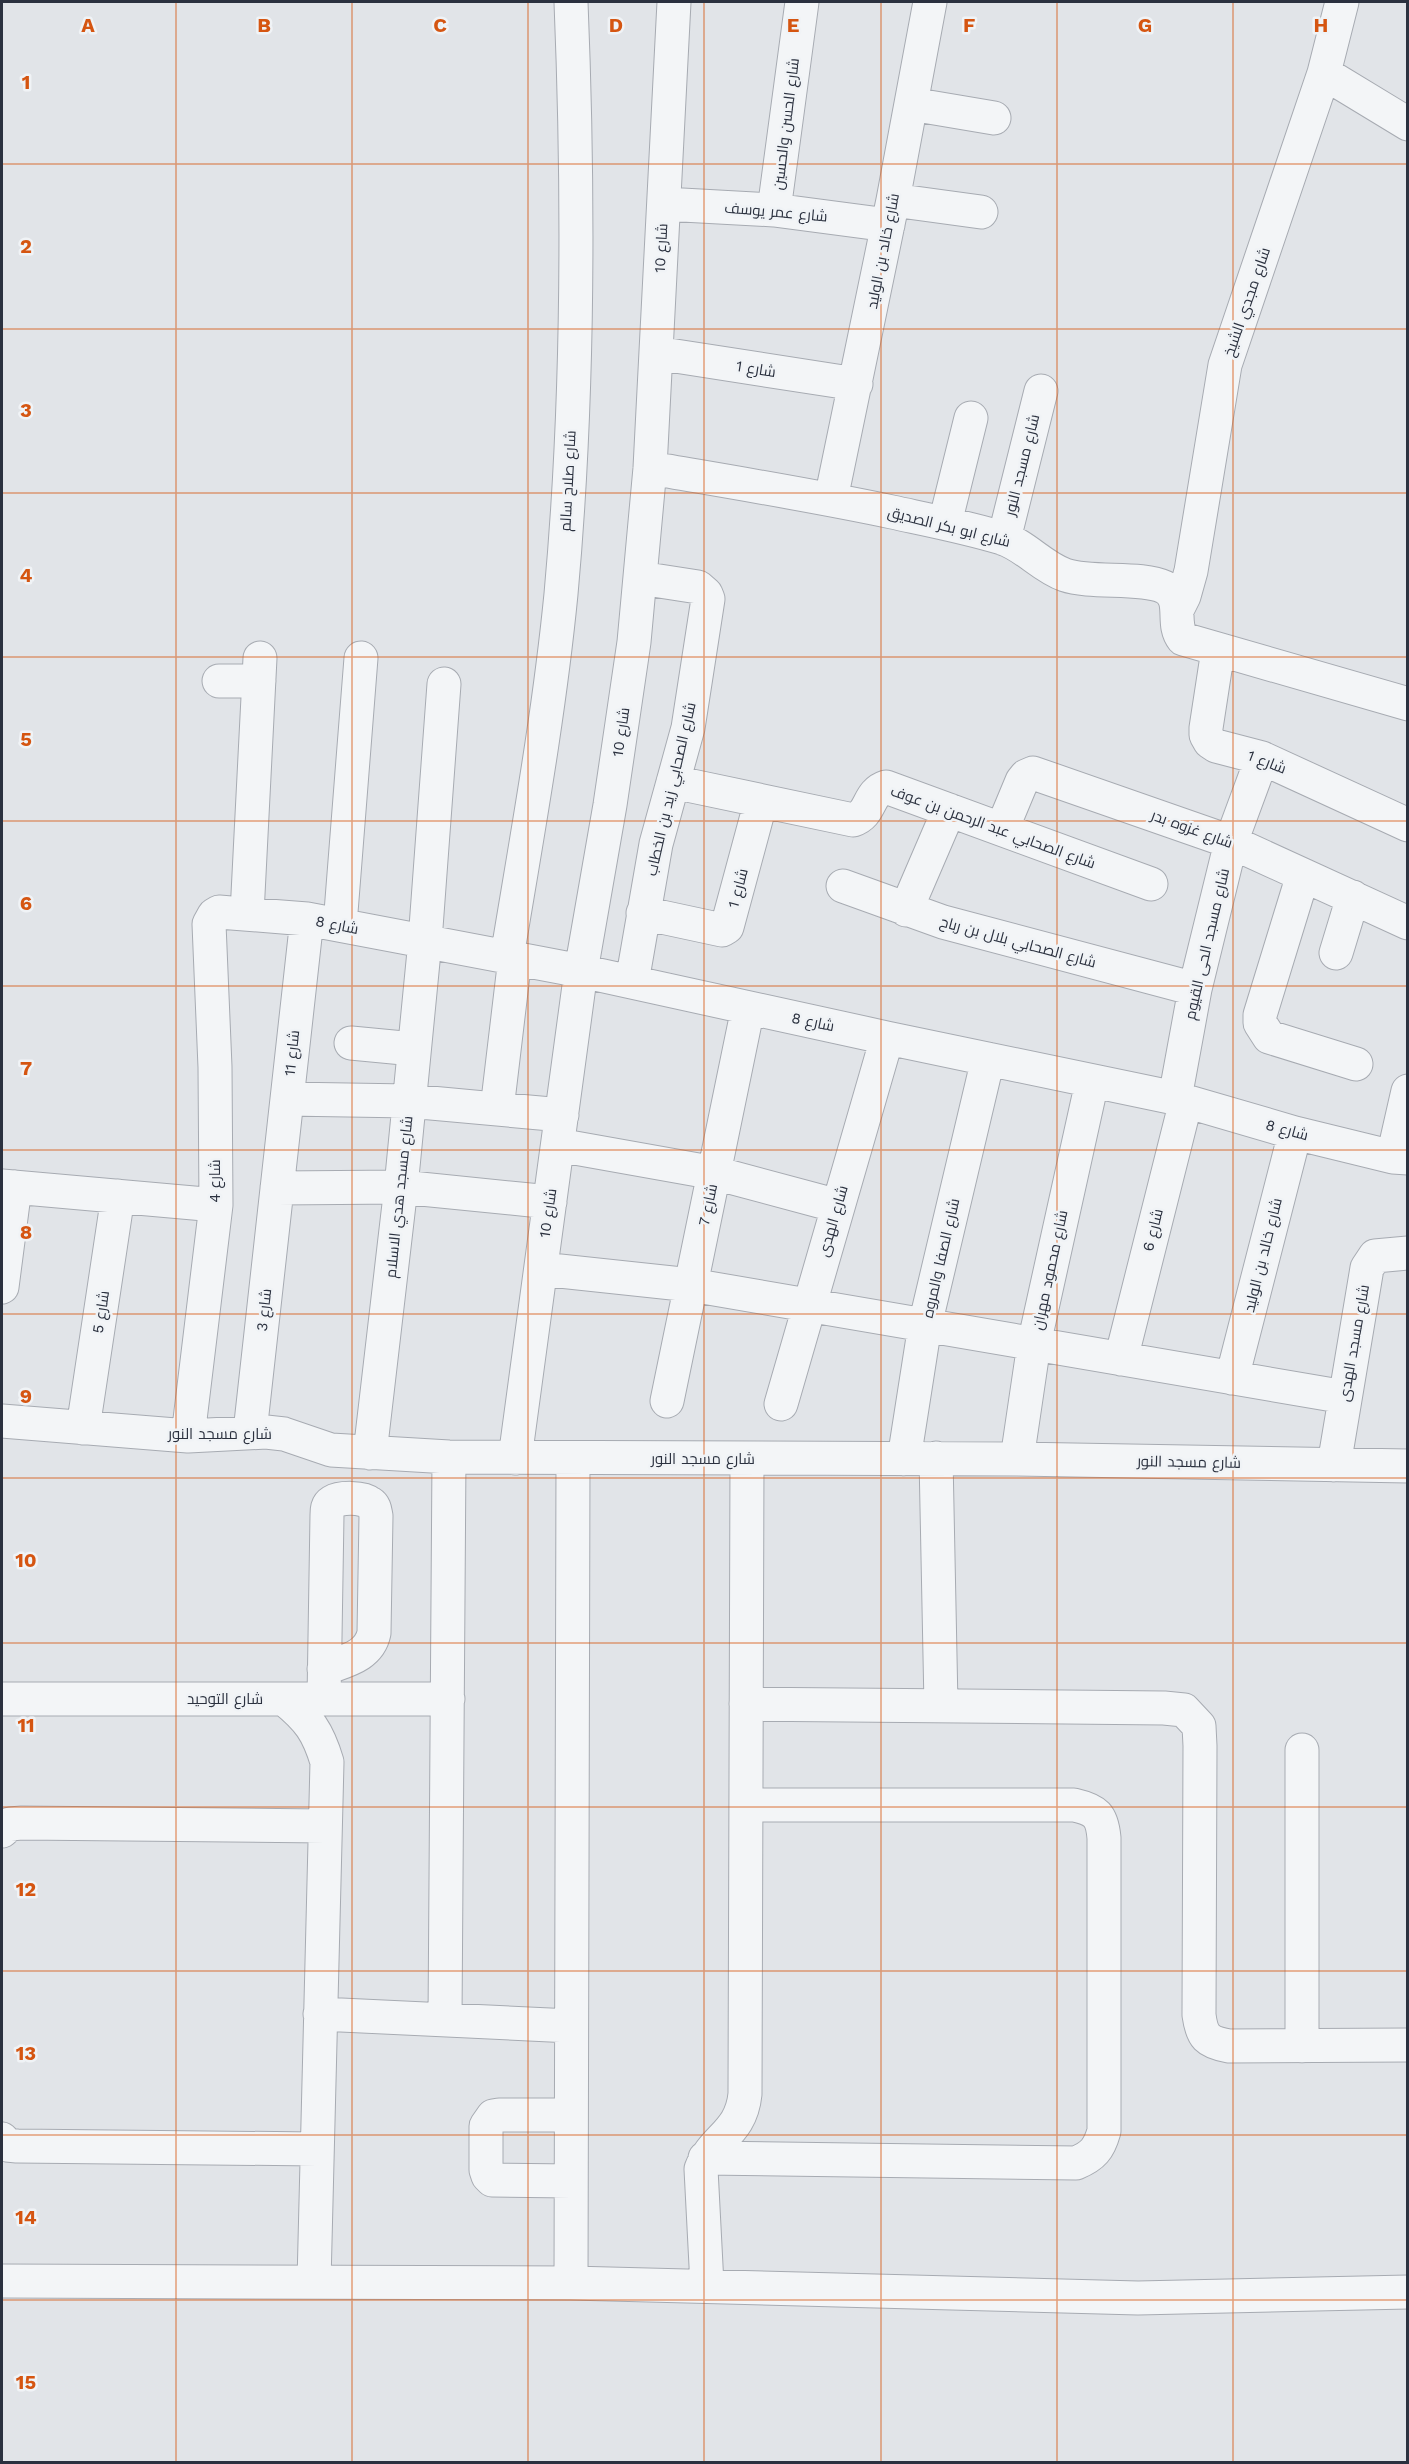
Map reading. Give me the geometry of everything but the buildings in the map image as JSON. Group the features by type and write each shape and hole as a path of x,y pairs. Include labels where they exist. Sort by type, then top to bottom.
{"street":[{"name":"شارع صلاح سالم","path":"511,958 550,690 561,594 568,499 578,216 571,2"},
{"name":"شارع 10","path":"515,1458 581,971 610,805 634,642 650,468 674,2"},
{"name":"شارع الحسن والحسين","path":"774,210 802,2"},
{"name":"شارع خالد بن الوليد","path":"831,499 856,384 930,2"},
{"name":"شارع مجدي الشيخ","path":"1178,608 1191,571 1225,365 1324,73 1342,2"},
{"path":"1324,73 1407,124"},
{"path":"911,104 994,118"},
{"name":"شارع عمر يوسف","path":"664,204 774,210 981,212"},
{"name":"شارع 1","path":"656,353 856,384"},
{"name":"شارع مسجد النور","path":"1004,539 1041,391"},
{"path":"945,523 971,418"},
{"name":"شارع ابو بكر الصديق","path":"650,468 831,499 945,523 1017,544 1064,575 1164,587 1173,596 1178,608"},
{"name":"شارع الصحابي زيد بن الخطاب","path":"632,982 658,834 688,728 708,599 698,587 640,578"},
{"path":"1178,608 1176,625 1183,639 1407,704"},
{"name":"شارع 1","path":"1218,650 1206,735 1210,742 1216,746 1262,758 1407,825"},
{"path":"340,925 361,658"},
{"path":"219,681 260,669 247,914"},
{"name":"شارع مسجد هدي الاسلام","path":"370,1453 401,1187 425,941 444,684"},
{"name":"شارع مسجد الحى القيوم","path":"1180,1100 1195,989 1231,842 1262,758"},
{"name":"شارع غزوه بدر","path":"1002,829 1022,781 1033,773 1231,842 1407,923"},
{"name":"شارع الصحابي عبد الرحمن بن عوف","path":"673,782 853,820 861,818 866,813 872,796 878,790 886,788 1151,884"},
{"name":"شارع 1","path":"643,913 722,930 727,927 761,801"},
{"path":"906,910 949,810"},
{"path":"1303,875 1260,1015 1260,1023 1269,1037 1356,1064"},
{"name":"شارع الصحابي بلال بن رباح","path":"843,886 943,922 1195,989"},
{"path":"1335,953 1353,897"},
{"name":"شارع 8","path":"211,919 224,912 307,919 581,971 1180,1100 1295,1133 1400,1158"},
{"name":"شارع 4","path":"188,1436 216,1205 211,919"},
{"name":"شارع 11","path":"277,1188 307,919"},
{"path":"497,1109 511,958"},
{"name":"شارع 7","path":"667,1401 748,1008"},
{"name":"شارع الهدى","path":"781,1404 886,1038"},
{"path":"351,1043 414,1049"},
{"name":"شارع الصفا والمروه","path":"904,1459 925,1325 988,1059"},
{"name":"شارع محمود مهران","path":"1017,1459 1034,1344 1092,1082"},
{"path":"1400,1158 1407,1091"},
{"path":"287,1100 409,1101 497,1109 560,1130 838,1206"},
{"name":"شارع 6","path":"1120,1359 1180,1100"},
{"name":"شارع خالد بن الوليد","path":"1232,1378 1295,1133"},
{"path":"2,1287 8,1186 216,1205"},
{"path":"277,1188 401,1187 550,1202"},
{"name":"شارع 3","path":"250,1432 277,1188"},
{"name":"شارع 5","path":"83,1428 118,1196"},
{"name":"شارع مسجد الهدى","path":"1334,1465 1370,1261 1383,1254 1407,1253"},
{"path":"541,1269 692,1285 1345,1397"},
{"name":"شارع مسجد النور","path":"2,1421 188,1436 250,1432 284,1434 332,1450 449,1457 936,1458 1407,1466"},
{"path":"445,2020 449,1457"},
{"path":"936,1458 941,1705"},
{"path":"571,2283 573,1459"},
{"path":"707,2285 700,2180 705,2158 730,2132 743,2108 747,1459"},
{"name":"شارع التوحيد","path":"2,1699 284,1699 324,1684 448,1699"},
{"path":"284,1699 305,1715 319,1737 327,1762 314,2282"},
{"path":"746,1704 1184,1710 1199,1726 1199,2015 1201,2031 1213,2043 1229,2046 1407,2045"},
{"path":"1302,1750 1302,2046"},
{"path":"705,2158 1076,2163 1090,2157 1100,2146 1104,2131 1104,1838 1102,1821 1090,1808 1074,1805 746,1805"},
{"path":"2,1831 10,1824 22,1823 325,1826"},
{"path":"320,2014 571,2026"},
{"path":"571,2115 499,2115 493,2116 486,2126 486,2170 492,2180 571,2181"},
{"path":"2,2139 8,2145 17,2146 317,2149"},
{"path":"2,2281 707,2285 1138,2298 1407,2292"}]}
